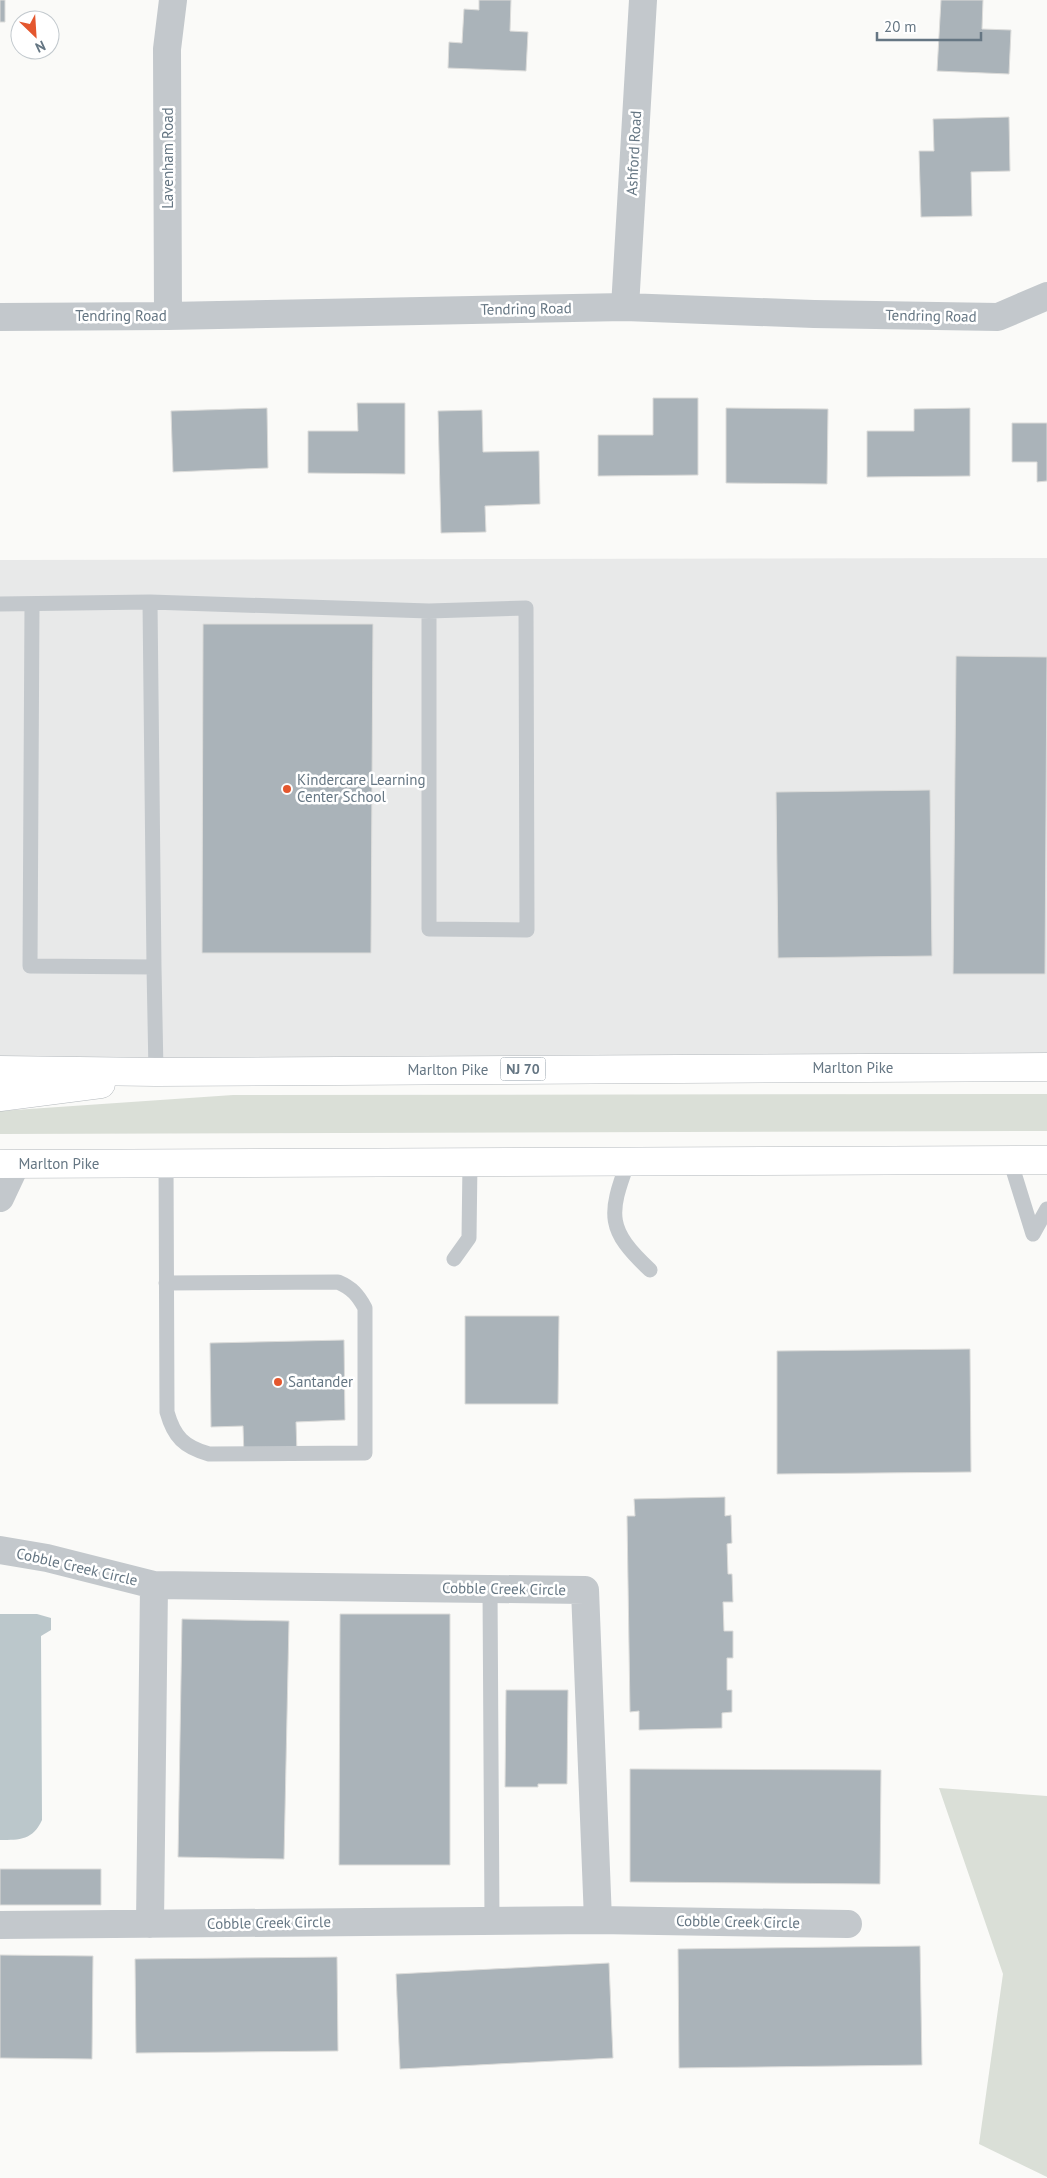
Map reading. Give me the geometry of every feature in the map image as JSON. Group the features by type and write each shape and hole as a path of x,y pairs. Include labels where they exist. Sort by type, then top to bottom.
{"highway":[{"name":"Marlton Pike","path":"0,1070 156,1072 1047,1067"},
{"path":"0,1097 92,1085 156,1072"},
{"name":"Marlton Pike","path":"8,1164 1047,1160"}],"street":[{"name":"Lavenham Road","path":"168,316 167,49 172,0"},
{"name":"Ashford Road","path":"625,307 643,0"},
{"name":"Tendring Road","path":"0,317 168,316 625,307 814,314 998,317 1047,296"},
{"path":"0,1198 8,1164"},
{"name":"Cobble Creek Circle","path":"0,1550 47,1558 154,1585 585,1590 598,1920"},
{"name":"Cobble Creek Circle","path":"150,1924 154,1585"},
{"name":"Cobble Creek Circle","path":"0,1925 598,1920 848,1924"}],"lane":[{"path":"150,602 156,1072"},
{"path":"0,604 150,602 429,611 526,608 527,930 429,929 429,611"},
{"path":"32,604 30,966 154,967"},
{"path":"1010,1160 1033,1234 1047,1209"},
{"path":"454,1259 469,1238 470,1162"},
{"path":"628,1162 618,1191 615,1220 620,1236 628,1250 650,1270"},
{"path":"166,1163 166,1283 167,1412 171,1428 180,1440 193,1449 208,1454 365,1453 364,1308 359,1297 350,1288 338,1282 166,1283"},
{"path":"490,1589 492,1921"}],"shaded area":[{"path":"1047,558 1047,1067 0,1070 0,560"},
{"path":"1047,1094 1047,1131 0,1134 0,1111 233,1095"},
{"path":"0,1614 37,1614 51,1618 51,1630 41,1636 42,1820 30,1835 14,1840 0,1840"},
{"path":"939,1788 1047,1796 1047,2177 979,2144 1003,1974"}],"building":[{"path":"0,0 5,0 5,22 0,22"},
{"path":"479,0 511,0 510,31 528,32 526,71 448,68 449,42 462,43 464,9 479,10"},
{"path":"941,0 983,0 982,29 1011,30 1009,74 937,71"},
{"path":"1009,117 1010,171 971,172 972,216 921,217 919,151 934,151 933,119"},
{"path":"653,398 698,398 698,475 598,476 598,435 653,435"},
{"path":"357,403 405,403 405,474 308,473 308,431 358,431"},
{"path":"267,408 268,468 173,472 171,411"},
{"path":"726,408 828,409 827,484 726,483"},
{"path":"970,408 970,476 867,477 867,431 914,431 914,409"},
{"path":"482,410 483,452 539,451 540,504 485,506 486,532 441,533 438,411"},
{"path":"1012,423 1047,423 1047,481 1037,482 1037,462 1012,462"},
{"name":"Kindercare Learning Center School","path":"203,624 373,624 371,953 202,953"},
{"path":"956,656 1047,657 1045,974 953,974"},
{"path":"930,790 932,956 778,958 776,792"},
{"path":"465,1316 559,1316 558,1404 465,1404"},
{"name":"Santander","path":"344,1340 345,1420 296,1422 297,1454 244,1456 243,1426 211,1427 210,1343"},
{"path":"970,1349 971,1472 777,1474 777,1351"},
{"path":"725,1497 725,1516 731,1515 732,1543 727,1544 728,1574 732,1574 733,1602 723,1602 724,1631 733,1631 733,1658 727,1658 727,1690 732,1690 732,1712 722,1713 722,1728 639,1730 639,1711 630,1712 627,1516 635,1516 634,1499"},
{"path":"340,1614 450,1614 450,1865 339,1865"},
{"path":"182,1619 289,1621 284,1859 178,1857"},
{"path":"506,1690 568,1690 567,1784 538,1784 538,1787 505,1787"},
{"path":"630,1769 881,1770 880,1884 630,1882"},
{"path":"0,1869 101,1869 101,1905 0,1905"},
{"path":"920,1946 922,2065 679,2068 678,1949"},
{"path":"0,1955 93,1956 92,2059 0,2058"},
{"path":"337,1957 338,2051 136,2053 135,1959"},
{"path":"609,1963 613,2058 400,2069 396,1974"}],"place":[{"name":"Kindercare Learning Center School","path":"287,789"},
{"name":"Santander","path":"278,1382"}]}
